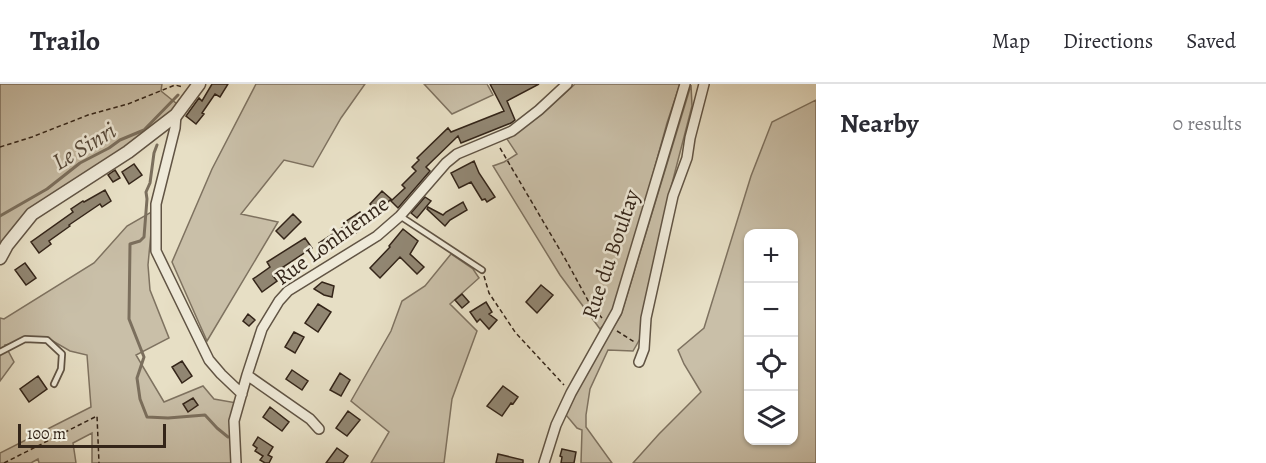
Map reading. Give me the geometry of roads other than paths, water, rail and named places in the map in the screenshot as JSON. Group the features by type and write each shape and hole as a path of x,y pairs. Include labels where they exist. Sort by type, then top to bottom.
{"street":[{"name":"Rue Lonhienne","path":"236,463 234,421 262,329 279,301 288,291 377,236 400,216 446,163 457,154 512,131 567,84"},
{"name":"Rue du Boultay","path":"544,463 556,424 617,311 685,84"},
{"path":"639,362 644,349 646,318 673,196 687,158 704,84"},
{"path":"0,258 7,245 32,214 128,152 176,115 197,87"},
{"path":"176,115 175,128 156,204 156,251 209,360 242,394"},
{"path":"247,375 310,418 319,429"}],"lane":[{"path":"400,216 482,270"},
{"path":"0,352 25,339 47,340 62,354 61,369 54,384"}],"waterway":[{"name":"Le Sinri","path":"0,216 47,189 80,163 120,140 144,130 178,95"},
{"path":"157,145 150,183 146,192 144,237 130,244 129,319 144,357 137,378 140,399 147,417 205,415 228,437"}]}
